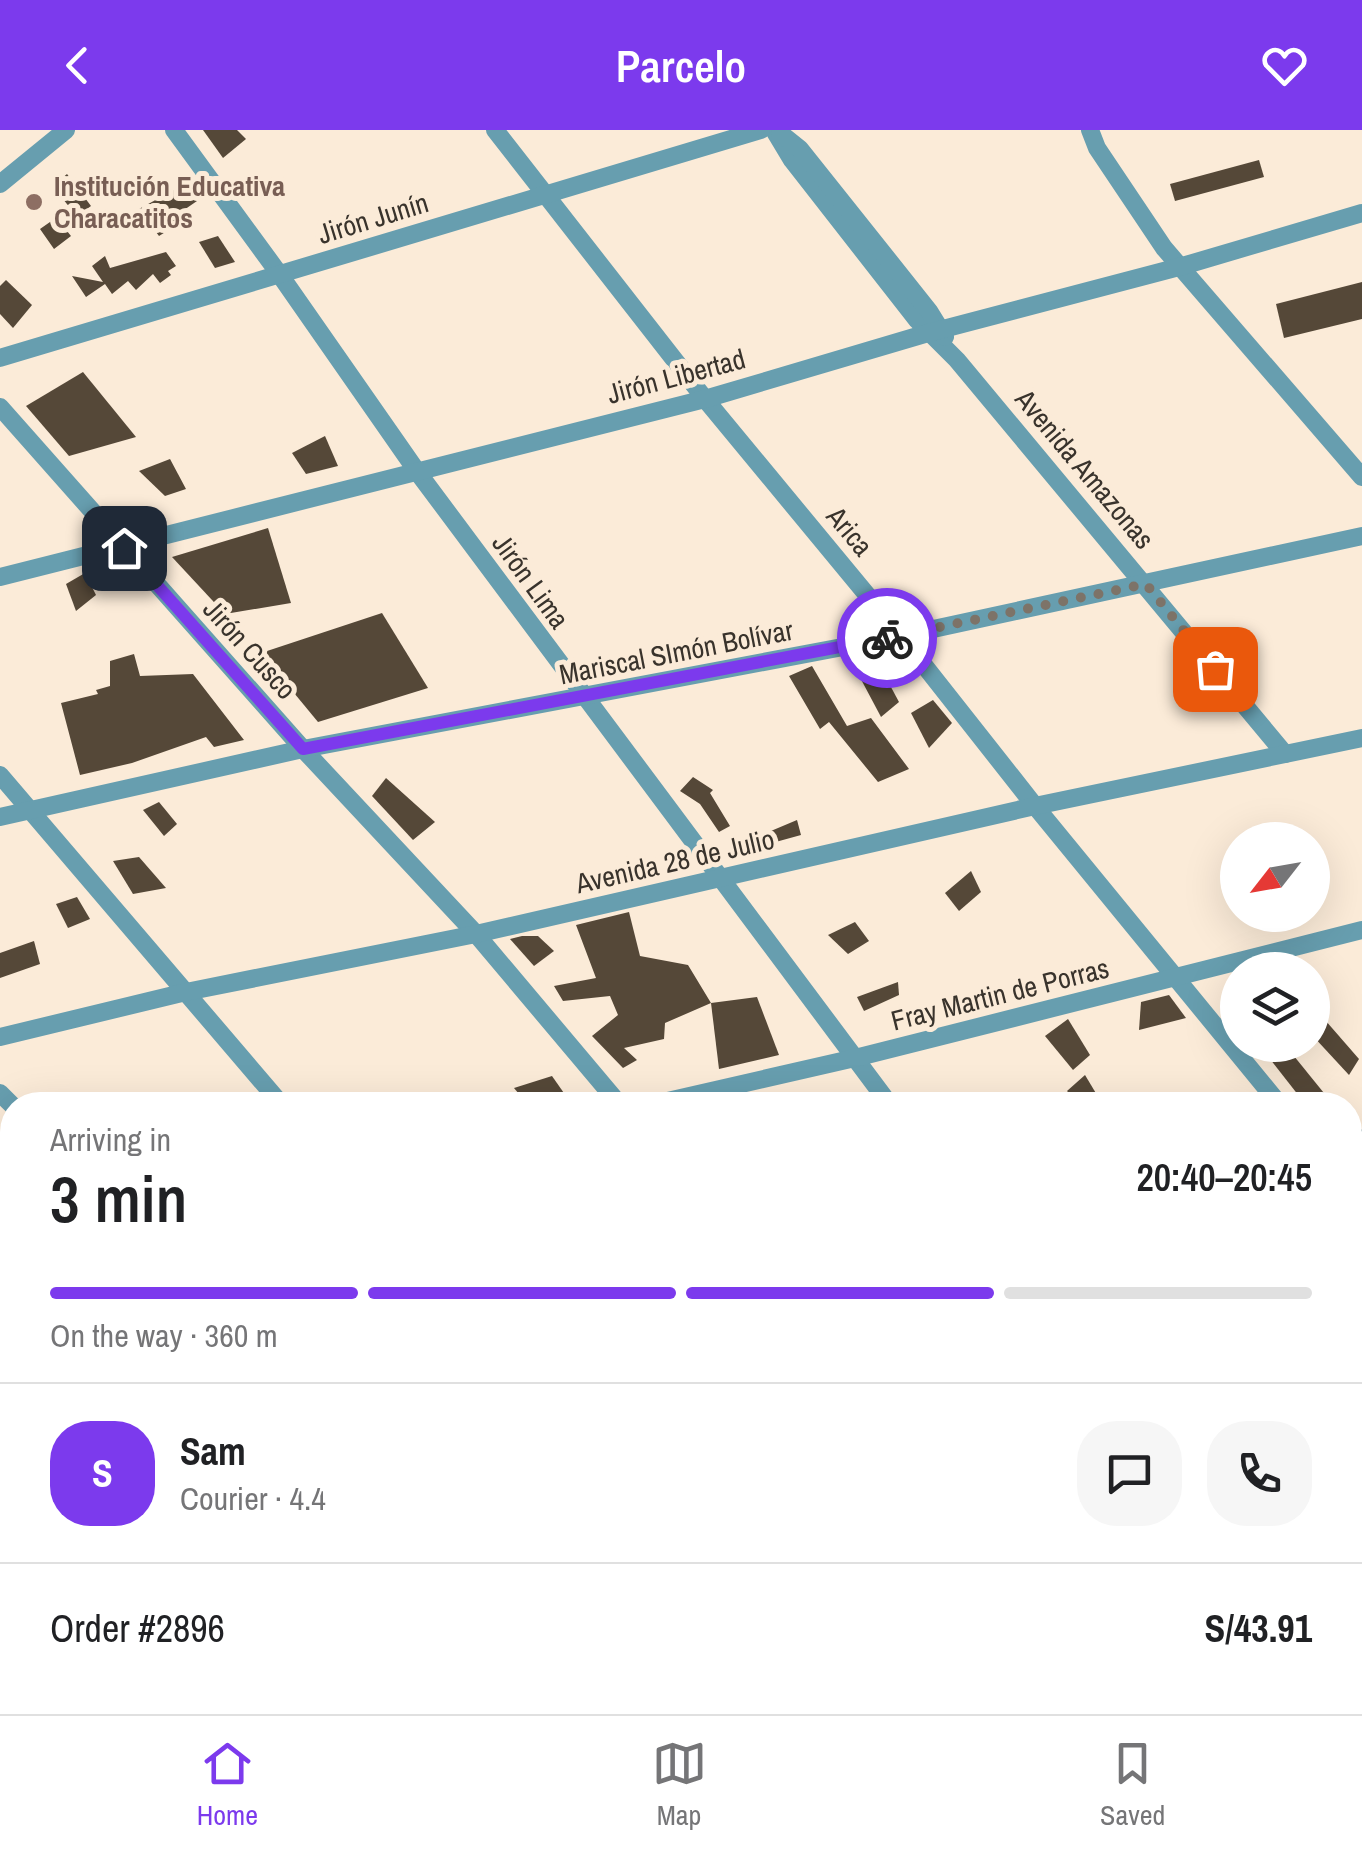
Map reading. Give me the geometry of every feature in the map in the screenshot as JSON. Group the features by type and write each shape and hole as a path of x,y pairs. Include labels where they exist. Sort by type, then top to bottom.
{"street":[{"path":"0,184 66,130"},
{"name":"Jirón Lima","path":"174,130 416,470 880,1092"},
{"name":"Arica","path":"495,130 704,399 1269,1092"},
{"name":"Jirón Junín","path":"0,358 547,194 714,136 760,130"},
{"name":"Avenida Amazonas","path":"775,130 792,160 1284,754"},
{"path":"1090,130 1097,148 1180,267 1362,477"},
{"name":"Jirón Libertad","path":"0,577 704,399 1362,214"},
{"name":"Jirón Cusco","path":"0,407 303,749 476,934 609,1092"},
{"name":"Mariscal SImón Bolívar","path":"0,816 303,749 901,636 1362,536"},
{"name":"Avenida 28 de Julio","path":"0,1038 186,992 476,934 1035,806 1359,742"},
{"path":"0,776 271,1092"},
{"name":"Fray Martin de Porras","path":"707,1092 1362,930"}],"building":[{"path":"203,130 237,130 246,139 223,158"},
{"path":"1259,160 1264,177 1175,201 1170,184"},
{"path":"67,174 91,206 67,231 71,236 54,249 40,229 70,208 53,186"},
{"path":"183,185 197,201 181,212 183,221 159,236 139,209"},
{"path":"218,236 235,262 215,268 199,242"},
{"path":"166,252 176,266 168,271 171,275 160,283 153,274 136,290 128,281 112,294 105,284 86,297 72,276 103,282 92,266 105,256 110,268"},
{"path":"6,280 32,305 13,328 0,314 0,286"},
{"path":"1362,282 1362,319 1284,338 1276,304"},
{"path":"83,372 136,437 69,456 26,406"},
{"path":"325,436 338,466 306,474 292,453"},
{"path":"170,459 186,489 165,496 139,471"},
{"path":"268,528 291,603 225,614 172,557"},
{"path":"85,573 96,595 76,611 66,584"},
{"path":"382,613 428,688 318,722 261,653"},
{"path":"134,654 140,676 193,674 244,740 214,747 206,737 132,763 80,775 61,703 98,694 96,690 110,686 110,661"},
{"path":"877,661 899,702 881,717 855,668"},
{"path":"812,666 847,726 871,718 909,769 878,782 829,722 820,729 789,676"},
{"path":"933,700 952,723 929,748 911,713"},
{"path":"693,777 713,790 710,793 730,826 719,832 700,804 680,791"},
{"path":"386,778 435,822 413,840 372,796"},
{"path":"159,802 177,824 164,836 143,810"},
{"path":"797,820 801,835 735,853 733,847"},
{"path":"139,857 166,888 133,894 113,861"},
{"path":"971,871 981,892 959,911 945,893"},
{"path":"77,897 90,919 68,928 56,904"},
{"path":"629,912 640,956 688,965 711,1003 665,1023 664,1039 624,1048 637,1060 623,1068 592,1036 618,1015 610,996 563,1001 554,986 596,978 576,925"},
{"path":"855,922 869,941 848,954 828,935"},
{"path":"538,936 554,951 534,966 510,939"},
{"path":"34,941 40,964 0,978 0,953"},
{"path":"898,982 899,995 864,1011 857,997"},
{"path":"1169,995 1186,1018 1139,1030 1141,1002"},
{"path":"757,997 779,1055 719,1069 711,1003"},
{"path":"1068,1019 1090,1055 1073,1070 1045,1036"},
{"path":"1330,1026 1359,1059 1349,1075 1330,1054"},
{"path":"1272,1062 1299,1062 1323,1092 1296,1092"},
{"path":"1085,1075 1095,1092 1068,1092"},
{"path":"552,1076 563,1092 517,1092 514,1088"}],"way so far":[{"path":"887,638 1146,584 1215,669"}],"place":[{"name":"Institución Educativa Characatitos","path":"34,202"}],"route":[{"path":"124,548 303,749 887,638"}]}
